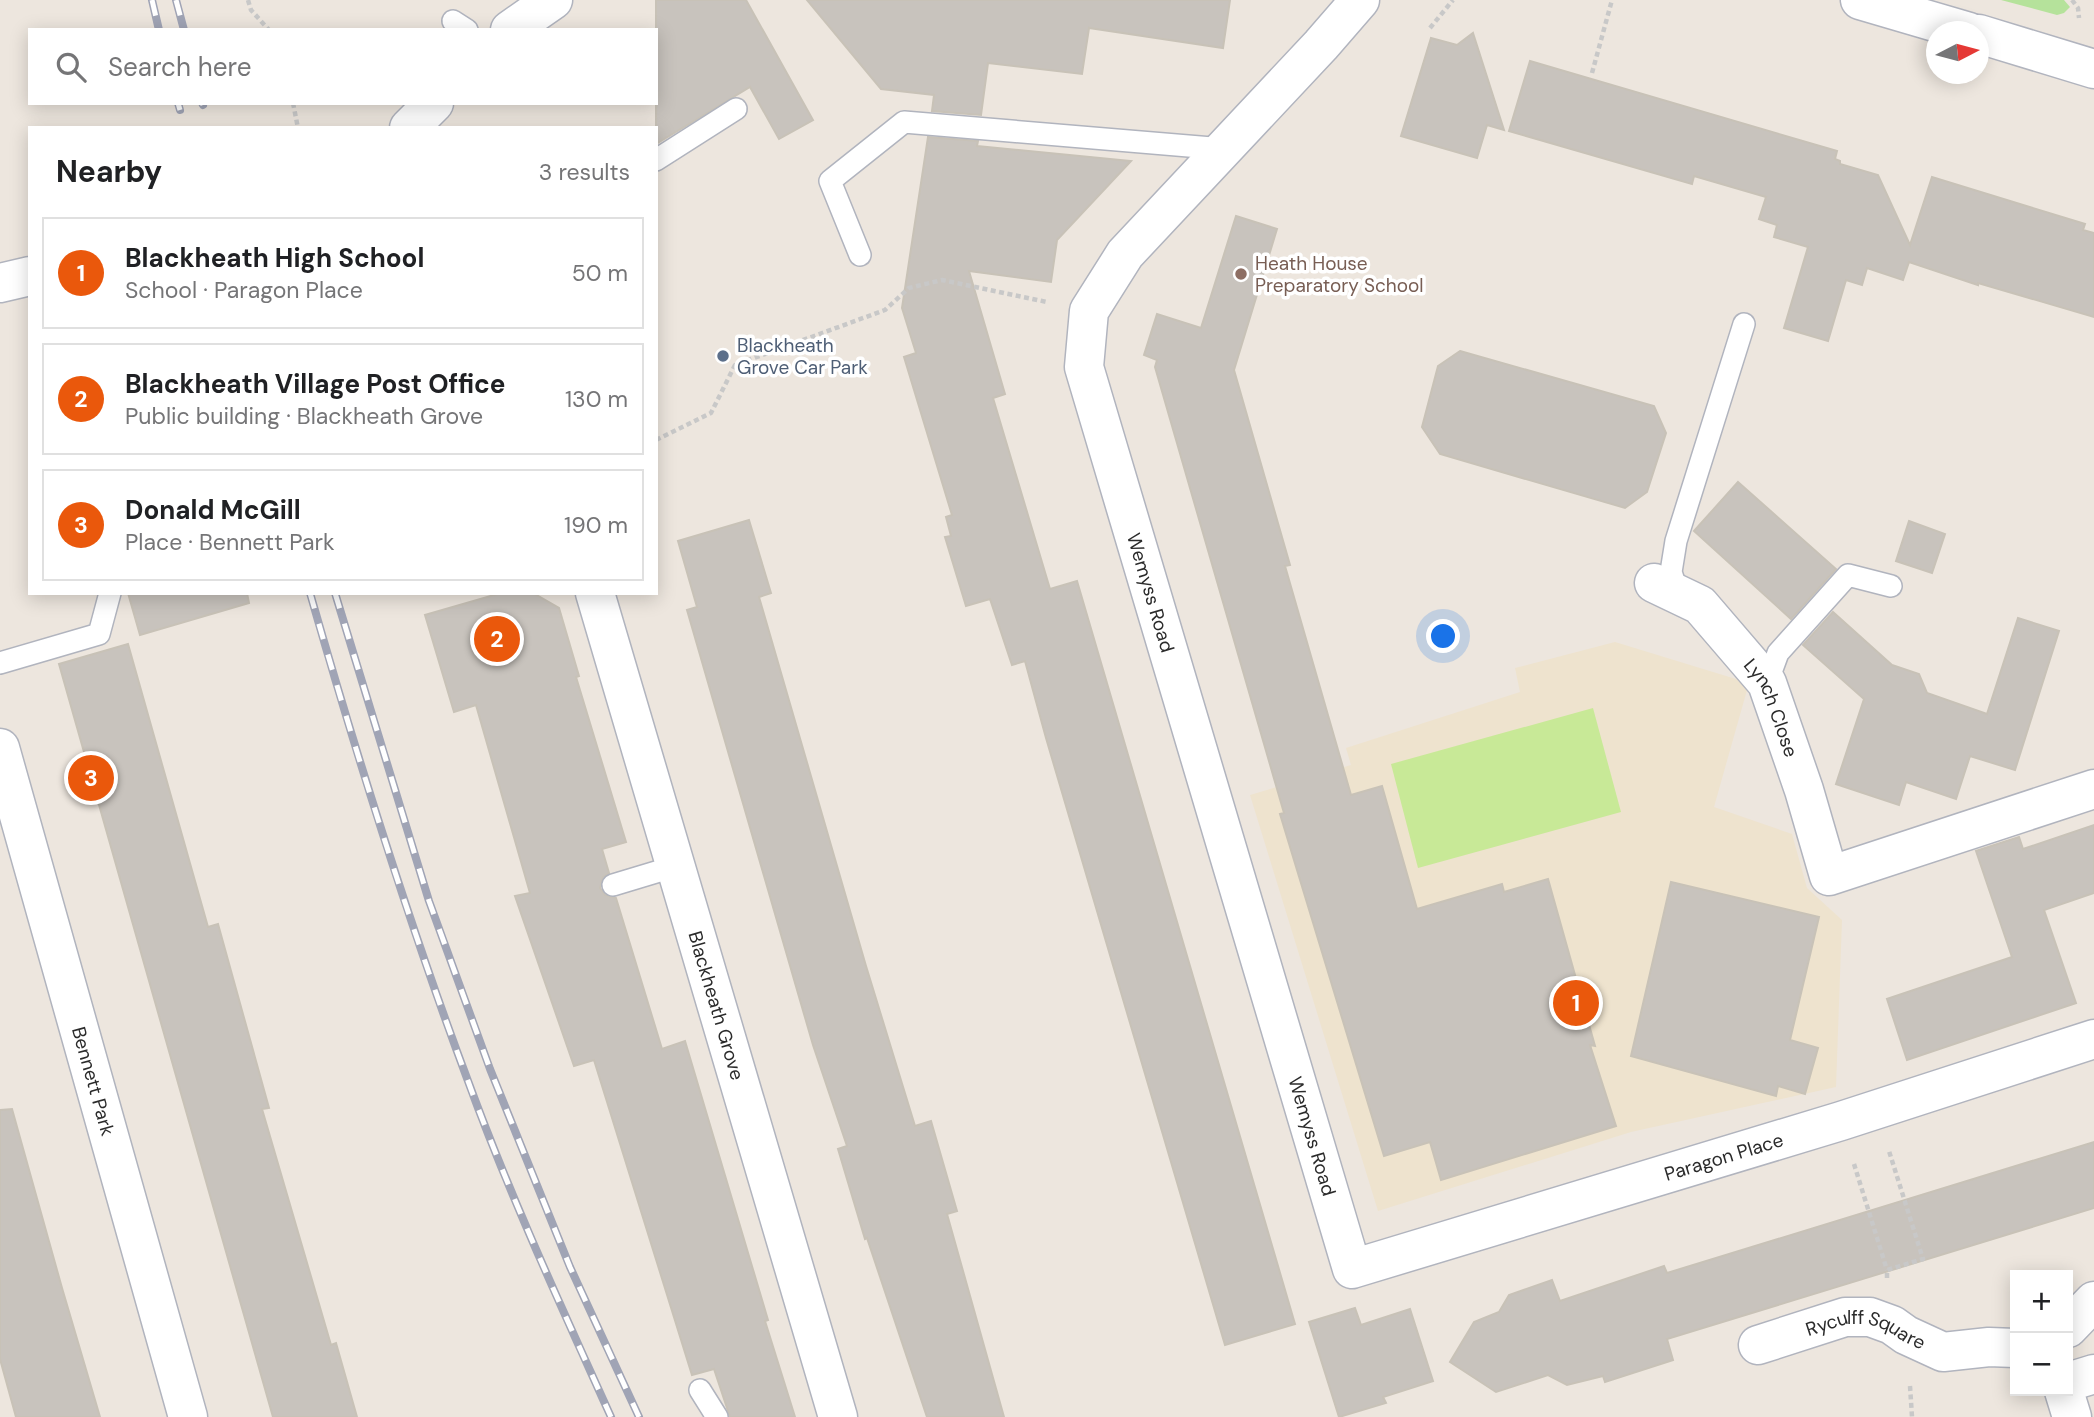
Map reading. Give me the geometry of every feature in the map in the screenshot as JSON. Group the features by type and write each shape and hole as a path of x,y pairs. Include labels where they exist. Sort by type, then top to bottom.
{"street":[{"path":"499,28 516,0"},
{"path":"513,28 553,0"},
{"name":"Wemyss Road","path":"1352,1269 1084,368 1089,311 1125,254 1360,0"},
{"path":"1860,0 1932,21"},
{"path":"1989,37 2094,69"},
{"path":"0,283 28,276"},
{"name":"Lynch Close","path":"1666,589 1700,604 1767,683 1804,790 1829,876 2094,789"},
{"name":"Blackheath Grove","path":"596,595 838,1417"},
{"name":"Bennett Park","path":"0,748 188,1417"},
{"name":"Paragon Place","path":"1352,1269 1841,1121 2094,1039"},
{"path":"2073,1323 2094,1301"},
{"name":"Ryculff Square","path":"1758,1345 1845,1317 1870,1317 1892,1325 1906,1335 1943,1352 1989,1346 2010,1348"},
{"path":"2073,1380 2094,1374"},
{"path":"2066,1396 2072,1417"}],"lane":[{"path":"658,159 736,109"},
{"path":"860,255 830,181 904,122 1224,149"},
{"path":"1666,589 1676,541 1744,324"},
{"path":"1767,683 1778,653 1848,575 1891,586"},
{"path":"0,663 99,634 109,595"},
{"path":"613,885 676,866"},
{"path":"700,1390 717,1417"}],"path":[{"path":"248,0 251,10 267,28"},
{"path":"1430,28 1453,0"},
{"path":"1592,73 1612,0"},
{"path":"2078,8 2087,5"},
{"path":"293,105 298,126"},
{"path":"658,439 711,413 735,365 885,310 909,288 942,280 1089,311"},
{"path":"1878,1109 1923,1259 1886,1270"},
{"path":"1841,1121 1886,1270 1892,1325"}],"shaded area":[{"path":"1615,642 1749,683 1714,807 1792,834 1807,888 1842,920 1836,1087 1631,1132 1378,1211 1250,795 1351,765 1346,748 1520,692 1515,668"}],"green space":[{"path":"2001,0 2064,0 2070,7 2057,15"},
{"path":"1593,708 1621,812 1418,868 1391,764"}],"building":[{"path":"656,0 746,0 813,120 779,139 750,87 658,143"},
{"path":"807,0 1230,0 1223,48 1089,28 1082,74 988,63 981,115 932,111 934,95 881,89"},
{"path":"1473,33 1504,130 1487,125 1477,158 1401,136 1431,38 1457,45"},
{"path":"1530,61 1837,151 1835,159 1840,161 1840,164 1878,175 1910,245 1932,177 2085,224 2083,230 2094,233 2094,317 1978,285 1909,262 1903,280 1867,268 1862,285 1846,280 1828,341 1784,328 1808,247 1774,237 1777,225 1759,219 1766,197 1694,176 1692,184 1509,131"},
{"path":"928,137 978,141 977,146 1131,161 1057,240 1051,282 969,271 1005,394 993,398 1050,589 1077,581 1295,1324 1225,1345 1025,661 1012,665 990,599 966,606 945,537 951,536 946,517 952,515 904,357 916,353 902,308"},
{"path":"1236,216 1277,229 1234,370 1290,565 1285,566 1351,795 1382,786 1417,909 1502,884 1504,892 1548,879 1595,1046 1590,1045 1616,1126 1441,1180 1430,1142 1384,1156 1280,814 1284,813 1155,367 1157,360 1144,355 1157,314 1201,328"},
{"path":"1460,351 1654,406 1666,433 1647,492 1625,508 1440,454 1422,427 1438,366"},
{"path":"1738,482 1836,569 1791,619 1694,531"},
{"path":"749,520 771,593 759,597 915,1126 931,1121 957,1211 947,1214 1004,1417 927,1417 867,1238 865,1239 838,1149 847,1146 813,1045 687,610 697,607 678,541"},
{"path":"1909,521 1945,534 1932,573 1896,561"},
{"path":"129,595 247,595 249,603 140,635"},
{"path":"494,595 536,595 559,608 579,676 576,677 626,842 602,849 609,873 603,877 600,888 605,895 616,898 662,1049 685,1041 795,1417 730,1417 714,1369 692,1375 594,1060 574,1066 515,896 530,893 476,705 454,712 425,615"},
{"path":"1833,612 1892,665 1919,674 1927,693 1987,714 2018,618 2059,631 2015,770 1970,756 1956,799 1906,782 1899,805 1836,784 1864,699 1803,645"},
{"path":"128,644 208,927 218,924 269,1108 262,1109 331,1345 336,1343 357,1417 273,1417 59,664"},
{"path":"2094,825 2094,893 2044,910 2076,1003 1907,1060 1887,999 2012,957 1976,851 2019,837 2023,849"},
{"path":"1671,882 1819,917 1790,1040 1818,1048 1805,1094 1778,1086 1776,1096 1631,1056"},
{"path":"12,1109 100,1417 16,1417 0,1359 0,1110"},
{"path":"2094,1142 2094,1208 1667,1339 1673,1360 1605,1382 1603,1376 1567,1385 1548,1375 1496,1392 1450,1362 1474,1322 1499,1312 1509,1295 1552,1280 1560,1301 1664,1266 1667,1273"},
{"path":"1355,1308 1361,1325 1410,1309 1433,1381 1383,1397 1386,1403 1339,1417 1309,1322"}],"railway":[{"path":"152,0 159,28"},
{"path":"176,0 183,28"},
{"path":"179,105 180,110"},
{"path":"311,595 384,838 446,1021 519,1209 611,1417"},
{"path":"336,595 429,901 490,1069 570,1267 639,1417"}],"place":[{"name":"Heath House Preparatory School","path":"1241,274"},
{"name":"Blackheath Grove Car Park","path":"723,356"},
{"name":"Blackheath Village Post Office","path":"497,639"},
{"name":"Donald McGill","path":"91,778"},
{"name":"Blackheath High School","path":"1576,1003"}]}
